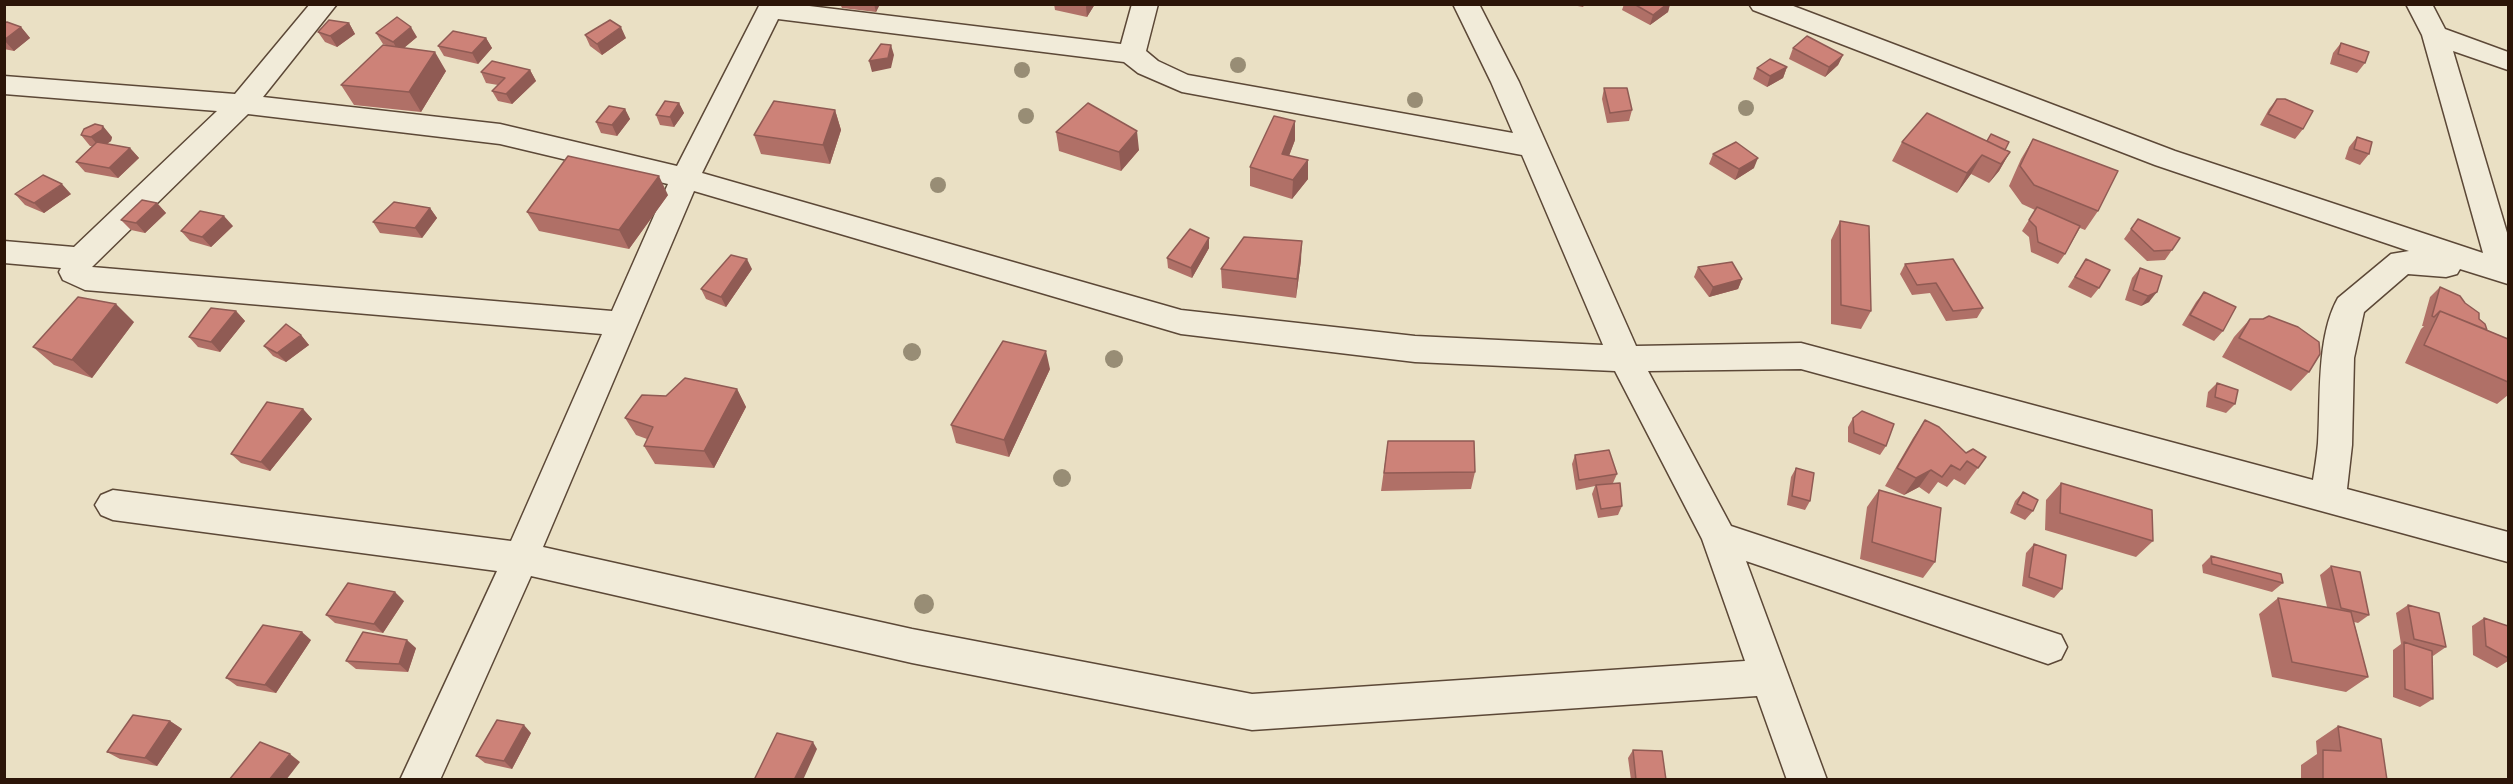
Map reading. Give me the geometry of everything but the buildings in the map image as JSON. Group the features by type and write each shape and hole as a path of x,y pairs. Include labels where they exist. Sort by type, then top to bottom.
{"street":[{"path":"324,4 242,104 81,259 74,272 85,278 623,324"},
{"path":"1132,54 1145,4"},
{"path":"1466,4 1505,82 1625,359 1719,537 1807,780"},
{"path":"1762,4 2165,158 2506,273"},
{"path":"2419,4 2435,35 2506,273"},
{"path":"420,780 521,558 685,178 772,8 1132,54 1148,67 1182,83 1534,147"},
{"path":"2435,35 2508,61"},
{"path":"4,85 242,104 500,134 685,178 1181,322 1415,349 1625,359 1801,356 2508,547"},
{"path":"4,252 81,259"},
{"path":"2328,497 2335,445 2338,358 2349,306 2402,262 2506,273"},
{"path":"113,505 521,558 912,646 1252,712 1771,677"},
{"path":"1719,537 2048,647"}]}
